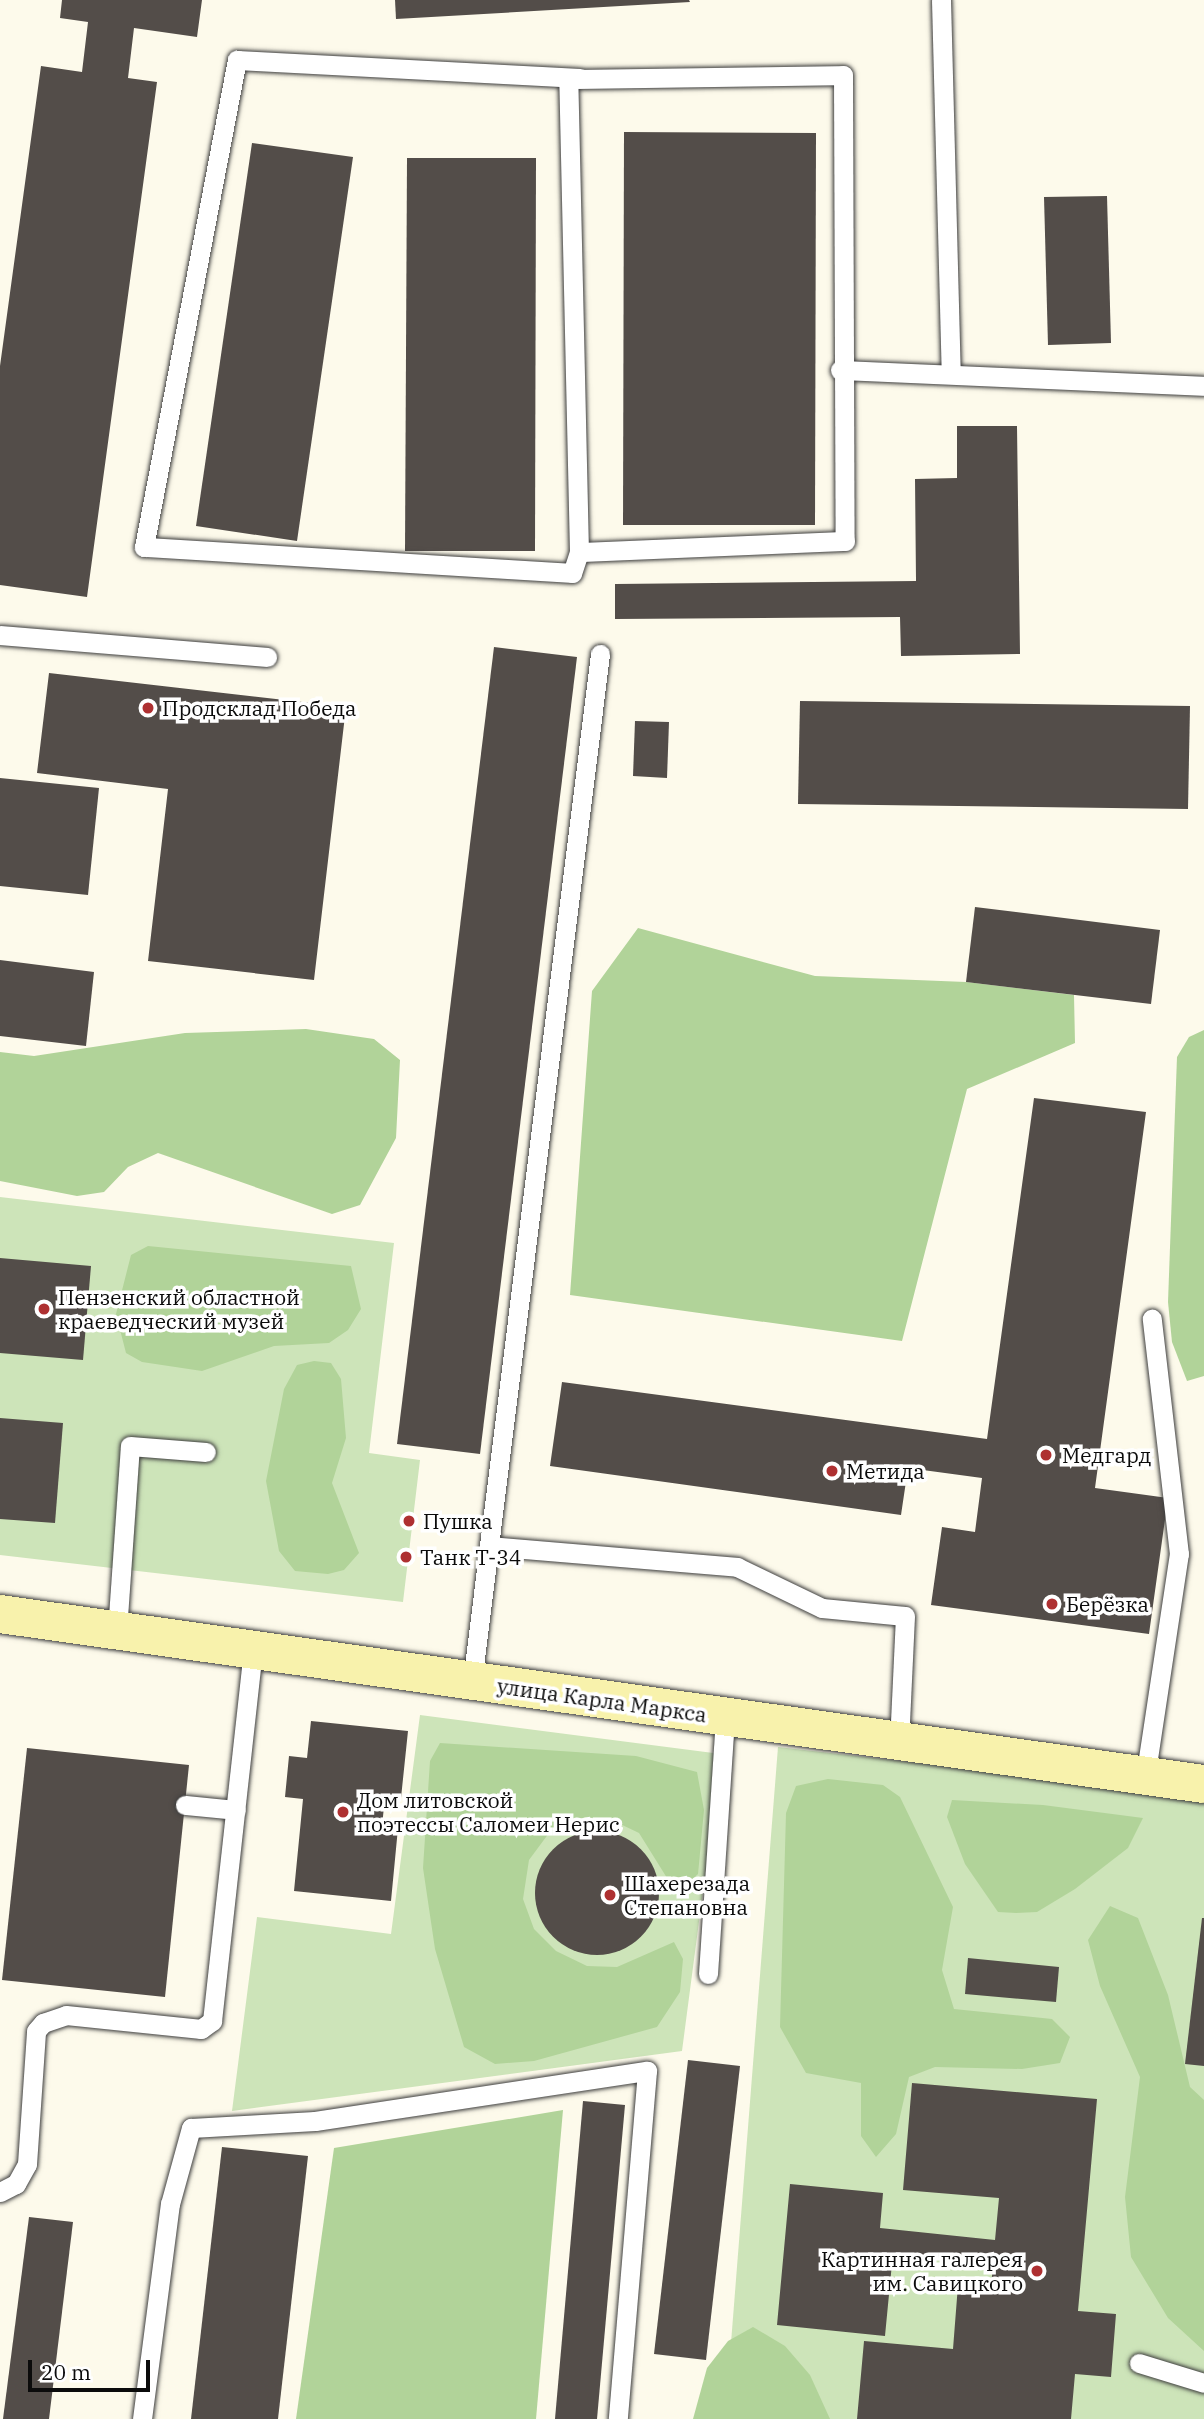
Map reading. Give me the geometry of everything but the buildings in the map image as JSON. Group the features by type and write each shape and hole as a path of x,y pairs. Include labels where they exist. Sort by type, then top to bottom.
{"street":[{"name":"улица Карла Маркса","path":"0,1614 899,1744 1204,1784"}],"lane":[{"path":"941,0 951,374"},
{"path":"579,552 845,541 840,370 843,75 586,79 568,79 579,552 572,573 144,547 237,60 586,79"},
{"path":"840,370 1204,386"},
{"path":"0,635 267,657"},
{"path":"472,1682 600,654"},
{"path":"1145,1778 1179,1554 1152,1319"},
{"path":"117,1631 130,1446 206,1452"},
{"path":"489,1546 737,1567 822,1608 905,1616 899,1744"},
{"path":"0,2192 16,2184 27,2164 36,2031 43,2023 66,2015 201,2029 212,2021 253,1650"},
{"path":"708,1974 725,1718"},
{"path":"185,1805 236,1810"},
{"path":"142,2419 170,2204 191,2128 316,2121 647,2071 618,2419"},
{"path":"1139,2363 1204,2383"}],"green space":[{"path":"638,928 815,976 966,982 1074,995 1075,1043 967,1089 902,1341 570,1295 592,991"},
{"path":"306,1029 374,1039 400,1060 396,1138 360,1205 332,1214 158,1153 128,1167 104,1192 77,1196 0,1181 0,1052 34,1056 185,1033"},
{"path":"1204,1030 1204,1376 1187,1381 1172,1342 1168,1302 1177,1057 1189,1037"},
{"path":"0,1197 394,1243 369,1453 420,1460 403,1602 0,1555"},
{"path":"148,1246 351,1266 361,1309 348,1330 329,1343 274,1346 202,1371 142,1362 126,1353 116,1314 131,1255"},
{"path":"314,1361 331,1363 341,1379 346,1438 332,1483 359,1553 344,1570 328,1574 295,1571 279,1551 266,1481 284,1389 297,1365"},
{"path":"420,1715 721,1754 682,2051 232,2111 257,1917 391,1934"},
{"path":"440,1743 636,1756 697,1772 704,1810 698,1874 677,1894 639,1833 616,1822 585,1817 549,1833 529,1860 523,1899 534,1929 556,1951 587,1966 617,1967 674,1942 683,1959 680,1992 657,2027 534,2061 495,2064 464,2047 435,1949 423,1868 430,1761"},
{"path":"778,1747 1204,1796 1204,2419 725,2419"},
{"path":"828,1779 883,1785 900,1797 953,1907 942,1970 954,2009 1052,2019 1070,2037 1060,2063 1022,2069 935,2067 909,2077 896,2134 876,2157 861,2136 861,2083 806,2073 780,2027 786,1813 796,1786"},
{"path":"952,1800 1043,1805 1143,1818 1128,1848 1075,1889 1037,1912 998,1912 965,1864 947,1817"},
{"path":"1110,1906 1138,1918 1168,1995 1190,2087 1204,2100 1204,2351 1168,2318 1131,2257 1125,2197 1140,2077 1100,1986 1088,1940"},
{"path":"563,2110 536,2419 296,2419 334,2148"},
{"path":"753,2327 785,2346 810,2375 830,2419 693,2419 707,2368 728,2341"}],"place":[{"name":"Продсклад Победа","path":"148,708"},
{"name":"Пензенский областной краеведческий музей","path":"44,1309"},
{"name":"Медгард","path":"1046,1455"},
{"name":"Метида","path":"832,1471"},
{"name":"Пушка","path":"409,1521"},
{"name":"Танк Т-34","path":"406,1557"},
{"name":"Берёзка","path":"1052,1604"},
{"name":"Дом литовской поэтессы Саломеи Нерис","path":"343,1812"},
{"name":"Шахерезада Степановна","path":"610,1895"},
{"name":"Картинная галерея им. Савицкого","path":"1037,2271"}]}
